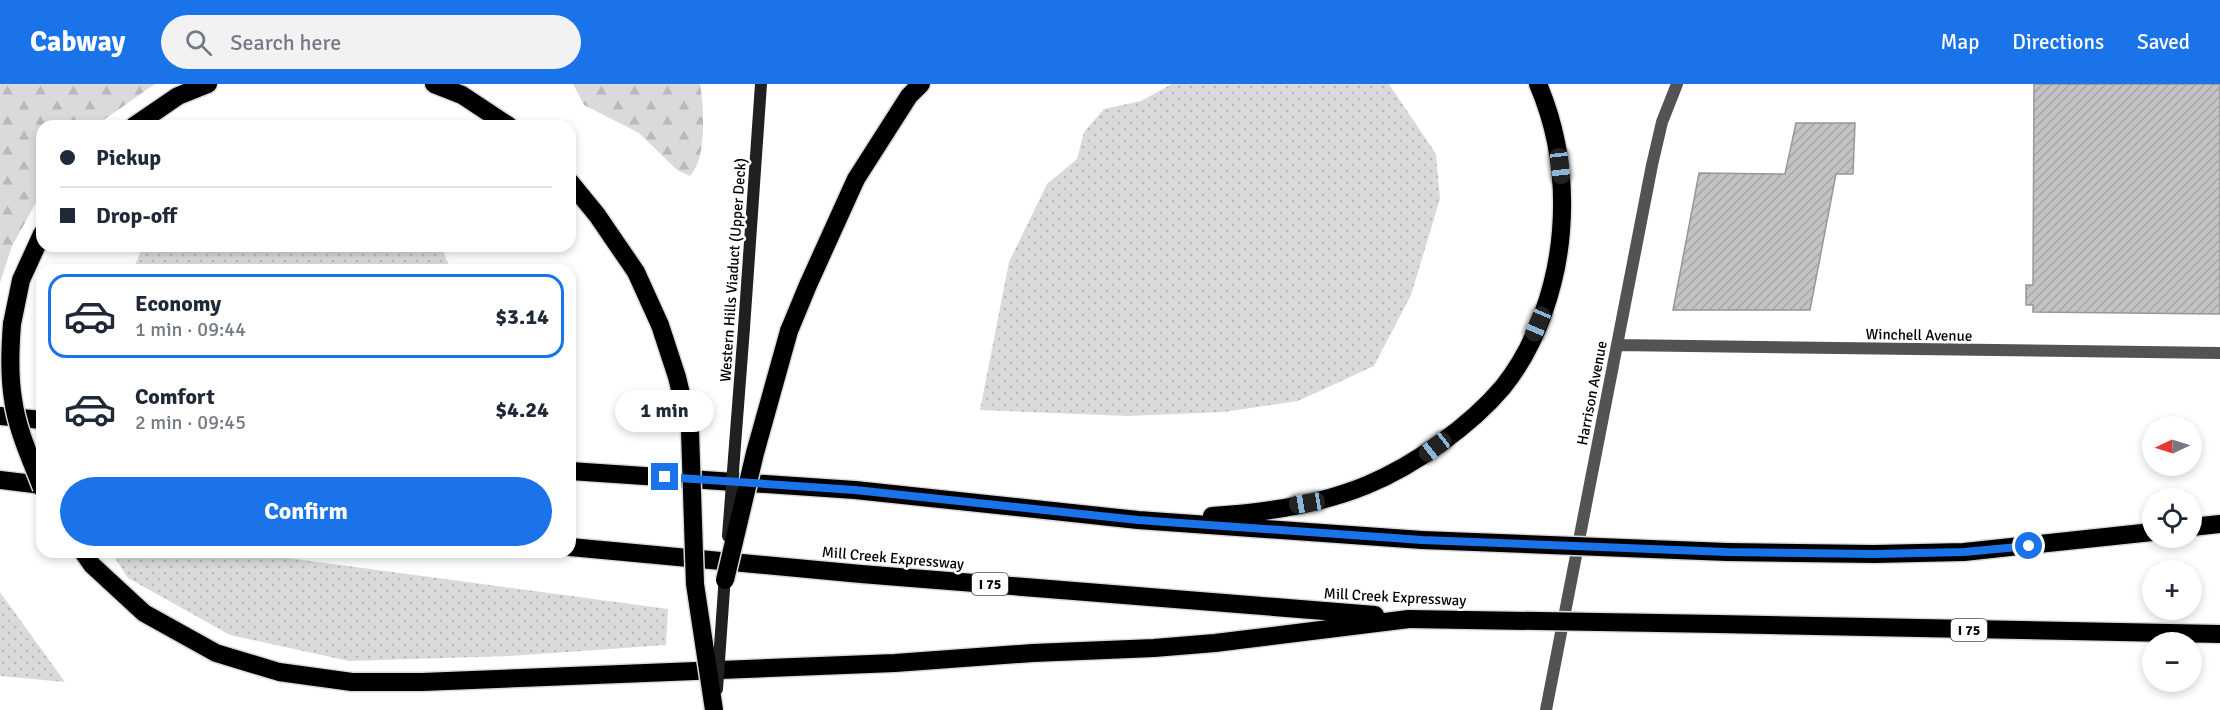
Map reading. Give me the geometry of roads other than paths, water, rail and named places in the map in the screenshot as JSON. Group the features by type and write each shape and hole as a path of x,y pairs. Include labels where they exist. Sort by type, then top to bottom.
{"highway":[{"path":"143,120 178,96 208,84"},
{"path":"434,84 462,95 500,120"},
{"path":"725,580 754,453 789,331 856,178 909,96 921,84"},
{"path":"1138,520 1232,515 1307,503 1367,485 1420,458 1464,424 1503,386 1534,334 1547,304 1559,257 1563,198 1558,150 1546,103 1538,84"},
{"path":"576,189 597,215 636,272 660,325 677,377 690,431 695,584 715,710"},
{"path":"36,247 21,280 12,324 10,353 13,399 24,443 36,472"},
{"path":"0,416 36,419"},
{"path":"576,471 855,490 1138,520 1422,540 1727,552 1874,554 1964,552 2142,533"},
{"path":"0,480 36,485"},
{"path":"2202,526 2220,524"},
{"name":"Mill Creek Expressway","path":"576,548 861,574 1410,618 2220,634"},
{"path":"87,558 144,614 216,653 279,672 352,682 422,682 895,663 1033,653 1154,648 1215,643 1410,618"}],"main road":[{"name":"Western Hills Viaduct (Upper Deck)","path":"715,710 761,84"}],"street":[{"name":"Harrison Avenue","path":"1546,710 1652,165 1662,122 1677,84"},
{"name":"Winchell Avenue","path":"1617,345 2220,353"}]}
